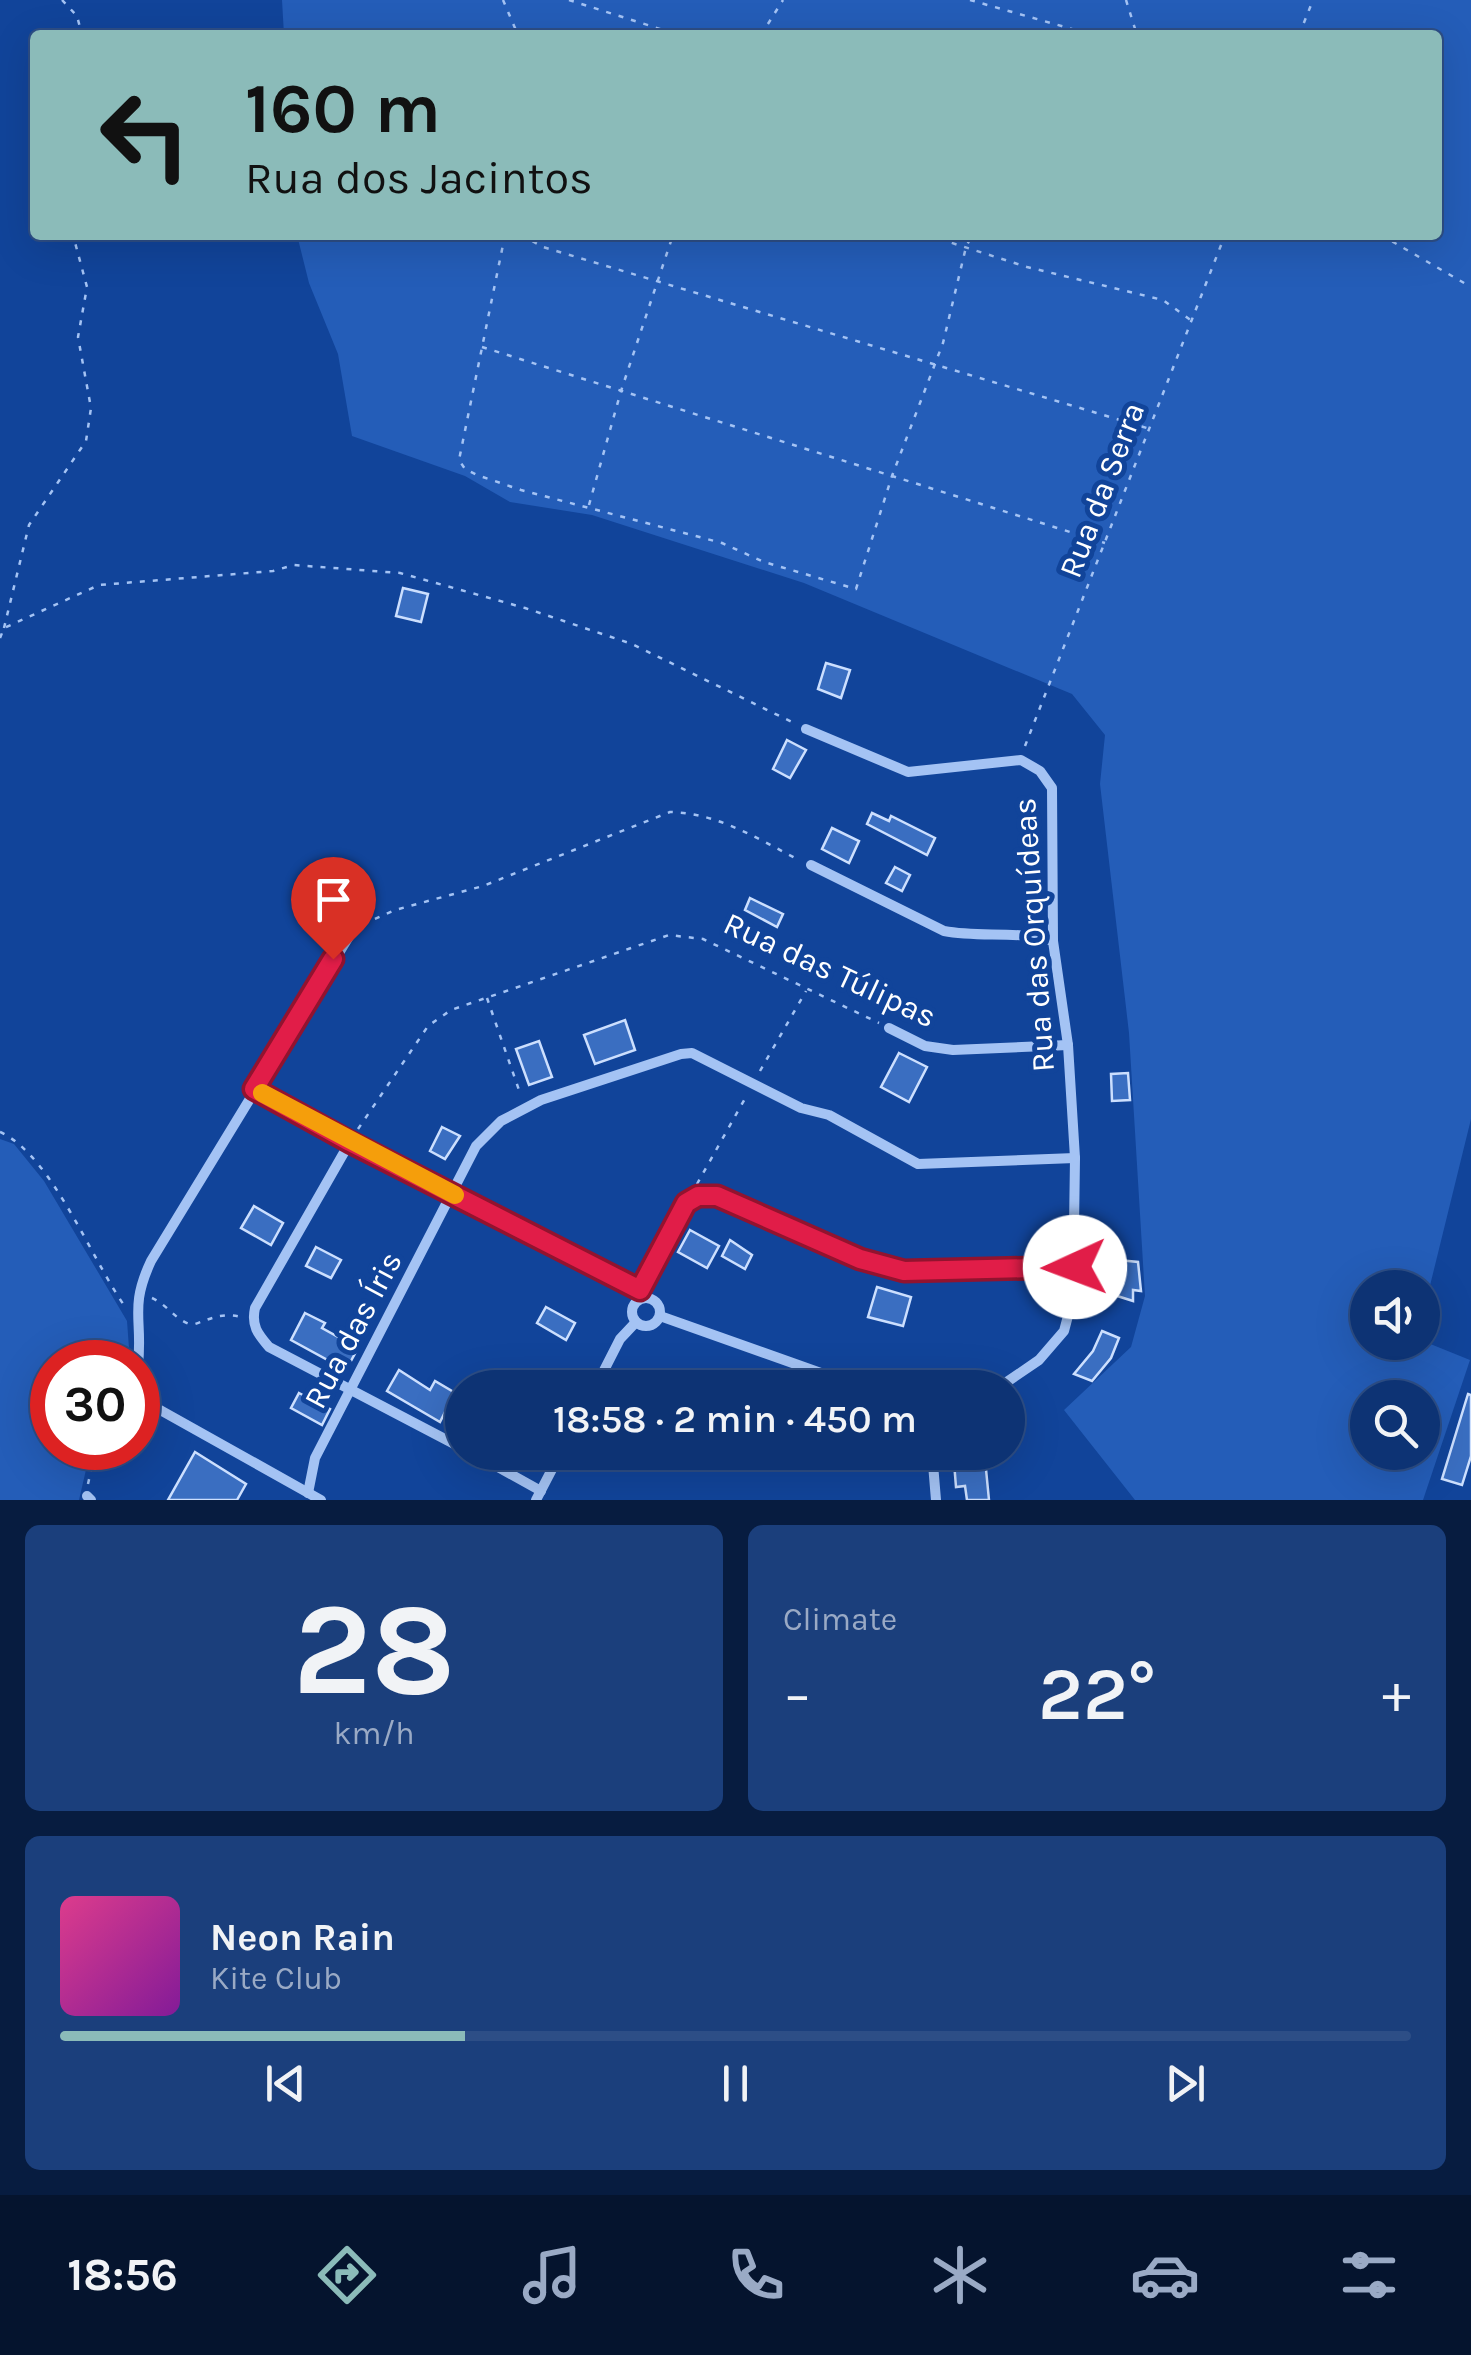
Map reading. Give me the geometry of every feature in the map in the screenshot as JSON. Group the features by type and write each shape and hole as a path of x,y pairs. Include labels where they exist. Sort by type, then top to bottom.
{"street":[{"name":"Rua das Orquídeas","path":"806,729 908,772 969,767 998,760 1026,762 1040,771 1052,788 1053,941 1068,1046 1075,1158 1075,1267 1073,1297 1064,1331 1039,1360 1024,1370"},
{"path":"811,865 944,931 1020,933 1053,941"},
{"path":"139,1340 138,1294 151,1261 353,930"},
{"name":"Rua das Túlipas","path":"889,1028 925,1046 953,1050 1068,1046"},
{"name":"Rua das Íris","path":"308,1493 315,1458 476,1146 501,1122 542,1100 681,1054 692,1054 801,1108 829,1115 918,1164 1075,1158"},
{"path":"254,1089 654,1300 660,1307 654,1324 636,1322"},
{"path":"350,1142 252,1320 269,1347 445,1439"},
{"path":"636,1322 632,1307 643,1294 686,1203 698,1196 717,1196 860,1259 904,1271 1075,1267"},
{"path":"660,1316 812,1370"},
{"path":"604,1370 620,1339 636,1322"},
{"path":"160,1410 321,1500"},
{"path":"499,1470 539,1495 552,1470"},
{"path":"934,1470 936,1500"}],"path":[{"path":"62,0 77,16 81,30"},
{"path":"503,0 516,30"},
{"path":"569,0 664,30"},
{"path":"764,30 783,0"},
{"path":"970,0 1073,30"},
{"path":"1126,0 1135,30"},
{"path":"1301,30 1313,0"},
{"path":"0,638 29,525 86,441 90,408 78,336 87,287 75,240"},
{"path":"504,240 459,460 465,469 722,542 764,562 856,589 892,476 943,343 970,240"},
{"path":"530,240 1150,430"},
{"path":"588,506 672,240"},
{"path":"943,240 1027,267 1163,300 1193,322"},
{"name":"Rua da Serra","path":"1026,762 1025,745 1224,240"},
{"path":"1389,240 1471,288"},
{"path":"481,347 1105,543"},
{"path":"4,628 99,585 273,571 294,564 400,573 525,608 632,644 806,729"},
{"path":"353,930 395,910 483,886 670,812 715,818 811,865"},
{"name":"Rua das Túlipas","path":"350,1142 428,1026 451,1010 670,935 704,938 889,1028"},
{"path":"686,1203 808,988"},
{"path":"487,998 525,1109"},
{"path":"0,1132 18,1143 58,1193 136,1321"},
{"path":"138,1294 160,1302 176,1320 192,1325 226,1314 252,1320"},
{"path":"89,1498 90,1470"}],"shaded area":[{"path":"282,0 1471,0 1471,1119 1434,1270 1350,1270 1350,1360 1440,1360 1440,1348 1470,1360 1440,1449 1440,1380 1350,1380 1350,1470 1433,1470 1423,1500 1135,1500 1064,1410 1131,1347 1145,1296 1129,1033 1100,784 1105,735 1072,694 804,583 592,515 510,502 465,476 352,436 338,354 309,283 298,240 1442,240 1442,30 284,30"},
{"path":"0,1139 14,1144 44,1181 127,1321 128,1340 30,1340 30,1470 86,1470 79,1500 0,1500"}],"building":[{"path":"403,588 428,594 421,622 396,616"},
{"path":"826,663 850,670 841,698 818,689"},
{"path":"787,740 806,750 790,778 773,769"},
{"path":"872,813 889,821 891,816 935,838 927,855 867,824"},
{"path":"832,828 859,841 849,863 822,849"},
{"path":"895,867 910,875 902,891 886,883"},
{"path":"750,898 783,914 777,927 745,910"},
{"path":"625,1020 635,1050 595,1064 584,1035"},
{"path":"539,1041 552,1077 529,1085 516,1049"},
{"path":"899,1053 927,1067 909,1102 881,1087"},
{"path":"1128,1073 1130,1100 1112,1101 1111,1074"},
{"path":"442,1127 460,1136 445,1159 430,1151"},
{"path":"254,1206 283,1223 271,1245 241,1228"},
{"path":"690,1230 719,1246 707,1268 678,1252"},
{"path":"730,1240 752,1255 745,1269 722,1256"},
{"path":"316,1247 341,1260 331,1278 306,1266"},
{"path":"1108,1259 1138,1262 1141,1291 1133,1290 1133,1301 1111,1294 1112,1286 1104,1284"},
{"path":"877,1287 911,1297 903,1326 868,1317"},
{"path":"546,1307 575,1323 566,1340 537,1323"},
{"path":"305,1313 325,1323 322,1328 358,1348 346,1370 291,1340"},
{"path":"1102,1331 1119,1338 1111,1358 1092,1381 1074,1374 1093,1351"},
{"path":"399,1370 430,1390 435,1381 445,1387 445,1412 440,1422 387,1391"},
{"path":"299,1393 330,1409 322,1425 291,1408"},
{"path":"1468,1394 1471,1456 1462,1485 1442,1479"},
{"path":"195,1452 246,1484 237,1500 168,1500"},
{"path":"955,1470 986,1470 989,1500 967,1500 965,1486 956,1487"}],"slow traffic":[{"path":"262,1093 455,1195"}],"route":[{"path":"333,959 254,1089 640,1290 686,1203 698,1196 717,1196 860,1259 904,1271 1075,1267"}]}
